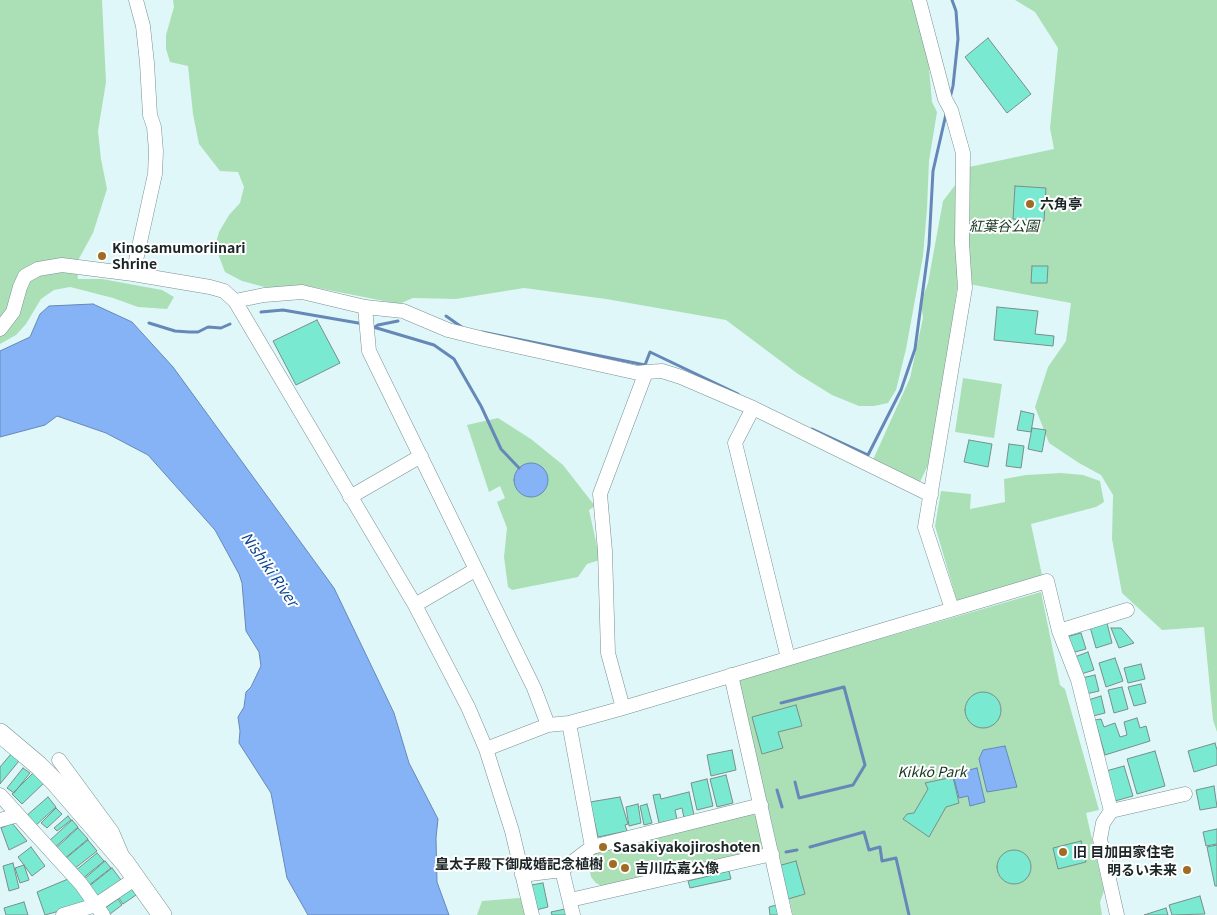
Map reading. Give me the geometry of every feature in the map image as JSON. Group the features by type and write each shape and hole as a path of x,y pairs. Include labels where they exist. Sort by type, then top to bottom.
{"main road":[{"path":"0,734 38,765 55,782 130,871 162,915"}],"street":[{"path":"133,274 155,174 156,151 154,127 150,115 143,26 136,0"},
{"path":"919,0 962,153 962,243 965,288 925,527 952,609"},
{"path":"0,329 13,312 25,276 38,269 62,265 133,274 210,287 224,291 235,301 415,605 468,707 486,749 512,831 532,915"},
{"path":"235,301 264,295 302,292 366,307 403,312 448,330 638,373 662,371 753,408 931,495"},
{"path":"366,307 369,351 534,688 548,725"},
{"path":"623,708 608,654 605,551 600,494 646,372"},
{"path":"753,408 735,443 788,658"},
{"path":"350,497 421,456"},
{"path":"415,605 475,570"},
{"path":"486,749 548,725 569,723 623,708 1047,581 1059,631 1078,680 1111,811"},
{"path":"1059,631 1127,610"},
{"path":"731,675 785,915"},
{"path":"569,723 592,847"},
{"path":"59,760 112,832 130,871 100,910 63,915"},
{"path":"1117,915 1100,839 1103,823 1111,811 1185,794"},
{"path":"0,795 81,884 100,910"},
{"path":"522,875 562,870 592,847 761,805"},
{"path":"0,820 18,815"},
{"path":"570,900 772,854"},
{"path":"562,870 573,915"}],"green space":[{"path":"0,0 102,0 106,82 98,131 107,189 93,233 76,264 78,279 102,279 162,290 174,297 167,309 138,307 113,298 70,287 54,290 41,299 26,324 16,335 0,344"},
{"path":"173,0 923,0 932,102 937,112 929,161 923,256 906,349 896,390 888,403 874,406 859,406 832,395 798,374 726,320 606,299 524,288 456,299 413,298 399,304 308,286 272,289 242,281 225,272 215,246 219,232 229,215 240,203 244,187 238,172 220,171 199,144 193,114 188,66 170,62 166,49 166,35 174,7"},
{"name":"紅葉谷公園","path":"1015,0 1217,0 1217,732 1213,720 1204,627 1162,630 1122,593 1112,539 1113,495 1101,475 1049,443 1035,407 1048,367 1066,341 1071,303 958,282 944,379 929,463 919,484 872,462 910,378 923,318 921,302 928,283 943,201 969,167 1054,149 1050,128 1058,48 1035,12"},
{"path":"963,378 1002,384 994,438 955,432"},
{"path":"498,418 531,439 563,465 595,506 589,510 600,560 587,564 578,577 512,590 508,587 504,557 507,528 497,502 505,498 500,486 489,492 467,425"},
{"path":"1061,473 1083,475 1100,481 1104,502 1096,507 1031,524 1042,575 957,601 935,526 941,491 971,494 970,509 1005,502 1004,479 1026,475"},
{"name":"Kikkō Park","path":"1041,592 1060,685 1065,689 1099,810 1086,813 1104,891 1100,902 1102,915 793,915 739,680"},
{"path":"752,814 758,817 764,847 759,851 603,887 591,877 589,867 594,853"},
{"path":"524,899 526,915 477,915 482,901"}],"water":[{"name":"Nishiki River","path":"93,304 132,322 173,367 334,588 394,713 409,763 438,819 436,838 437,882 449,915 308,915 287,878 271,793 239,743 238,717 244,707 246,692 251,687 261,666 259,652 246,631 242,583 239,574 215,530 148,455 106,433 57,416 45,425 0,437 0,351 30,337 40,314 49,306"},
{"path":"531,463 538,464 543,468 547,473 547,487 543,492 538,496 531,497 524,496 519,492 515,487 514,480 515,473 519,468 524,464"},
{"path":"1005,746 1017,787 987,792 979,759 983,750"},
{"path":"977,768 985,802 970,806 968,796 959,798 953,774"}],"building":[{"path":"988,38 1031,94 1007,113 965,57"},
{"name":"六角亭","path":"1015,186 1046,188 1044,221 1013,219"},
{"path":"1032,266 1048,266 1047,283 1031,283"},
{"path":"997,307 1038,311 1035,334 1054,336 1053,346 994,340"},
{"path":"317,320 340,363 296,385 273,341"},
{"path":"1021,411 1034,414 1031,432 1017,430"},
{"path":"1032,428 1046,430 1042,452 1028,449"},
{"path":"969,440 992,444 988,467 964,462"},
{"path":"1009,444 1024,446 1021,468 1006,466"},
{"path":"1107,623 1112,643 1096,648 1090,627"},
{"path":"1111,628 1121,628 1134,643 1119,648"},
{"path":"1081,633 1086,649 1071,653 1066,637"},
{"path":"1088,652 1094,670 1078,675 1072,658"},
{"path":"1115,658 1123,681 1106,687 1099,663"},
{"path":"1141,664 1145,679 1128,683 1124,668"},
{"path":"1095,675 1099,691 1086,694 1082,678"},
{"path":"1141,684 1146,703 1134,706 1128,687"},
{"path":"1122,687 1128,709 1114,713 1108,690"},
{"path":"983,692 990,693 996,697 1000,703 1000,717 996,723 990,727 983,728 976,727 970,723 966,717 965,710 966,703 970,697 976,693"},
{"path":"1101,696 1105,713 1089,717 1085,701"},
{"path":"796,705 802,726 778,732 783,748 762,754 752,717"},
{"path":"1137,718 1140,728 1146,726 1150,741 1105,755 1095,720 1101,719 1104,727 1115,723 1120,737 1127,735 1124,722"},
{"path":"1215,743 1217,765 1194,772 1188,751"},
{"path":"732,750 736,770 711,776 707,755"},
{"path":"1155,751 1165,786 1137,794 1127,759"},
{"path":"11,754 19,761 0,784 0,767"},
{"path":"1124,766 1133,796 1115,801 1106,771"},
{"path":"23,768 30,773 14,793 7,788"},
{"path":"35,771 46,781 22,804 12,794"},
{"path":"726,775 733,803 717,807 710,779"},
{"path":"953,777 959,803 946,807 929,837 903,819 907,814 914,813 928,789 925,783"},
{"path":"707,779 713,806 697,810 691,783"},
{"path":"1214,786 1217,807 1200,810 1196,790"},
{"path":"689,792 694,815 684,818 682,808 675,810 677,819 659,823 653,795 660,794 661,799"},
{"path":"48,797 56,807 34,827 25,817"},
{"path":"620,797 628,824 625,825 627,831 598,837 590,802"},
{"path":"638,804 641,823 629,826 626,807"},
{"path":"647,804 652,823 644,825 640,806"},
{"path":"56,808 62,814 47,828 41,823"},
{"path":"68,816 71,820 57,831 54,828"},
{"path":"72,820 78,827 54,848 48,842"},
{"path":"12,823 27,841 9,850 1,828"},
{"path":"78,828 88,839 64,859 55,849"},
{"path":"1217,829 1217,844 1206,846 1203,832"},
{"path":"88,840 97,851 74,869 65,859"},
{"path":"1081,841 1086,862 1058,869 1053,848"},
{"path":"1217,845 1217,886 1215,886 1207,847"},
{"path":"31,847 45,866 32,876 18,857"},
{"path":"1014,850 1021,851 1026,855 1030,860 1030,874 1026,879 1021,883 1014,884 1007,883 1002,879 998,874 997,867 998,860 1002,855 1007,851"},
{"path":"97,853 104,861 82,879 75,871"},
{"path":"105,861 111,868 88,886 83,880"},
{"path":"796,861 805,894 788,899 778,866"},
{"path":"13,863 19,888 9,891 3,866"},
{"path":"24,865 29,880 20,883 15,868"},
{"path":"112,868 121,880 98,899 88,887"},
{"path":"729,871 731,879 690,888 688,881"},
{"path":"68,879 87,900 81,905 45,915 37,892"},
{"path":"543,883 548,907 536,910 531,885"},
{"path":"130,887 136,895 123,904 117,895"},
{"path":"1200,896 1205,914 1172,915 1169,905"},
{"path":"118,899 122,905 110,914 105,908"},
{"path":"24,902 28,915 6,915 4,908"},
{"path":"776,905 778,915 770,915 769,907"},
{"path":"1166,908 1168,915 1144,915"},
{"path":"565,909 566,915 552,915 551,912"}],"waterway":[{"path":"950,98 958,39 956,11 952,0"},
{"path":"812,429 868,455 901,390 915,349 929,245 933,171 946,114"},
{"path":"261,312 283,310 364,324"},
{"path":"446,316 463,328"},
{"path":"375,327 398,321"},
{"path":"149,323 175,331 189,332 198,332 208,327 221,328 230,324"},
{"path":"370,326 434,345 454,359 481,406 501,449 519,468"},
{"path":"482,332 645,365 650,352 738,394"},
{"path":"781,703 844,687 865,765 853,785 799,798 795,782"},
{"path":"777,790 782,807"},
{"path":"810,847 864,832 869,850 880,847 882,861 896,858 909,915"},
{"path":"786,852 797,850"}],"place":[{"name":"六角亭","path":"1030,204"},
{"name":"Kinosamumoriinari Shrine","path":"102,256"},
{"name":"Sasakiyakojiroshoten","path":"603,847"},
{"name":"旧 目加田家住宅","path":"1063,852"},
{"name":"皇太子殿下御成婚記念植樹","path":"613,864"},
{"name":"吉川広嘉公像","path":"625,868"},
{"name":"明るい未来","path":"1187,870"}]}
